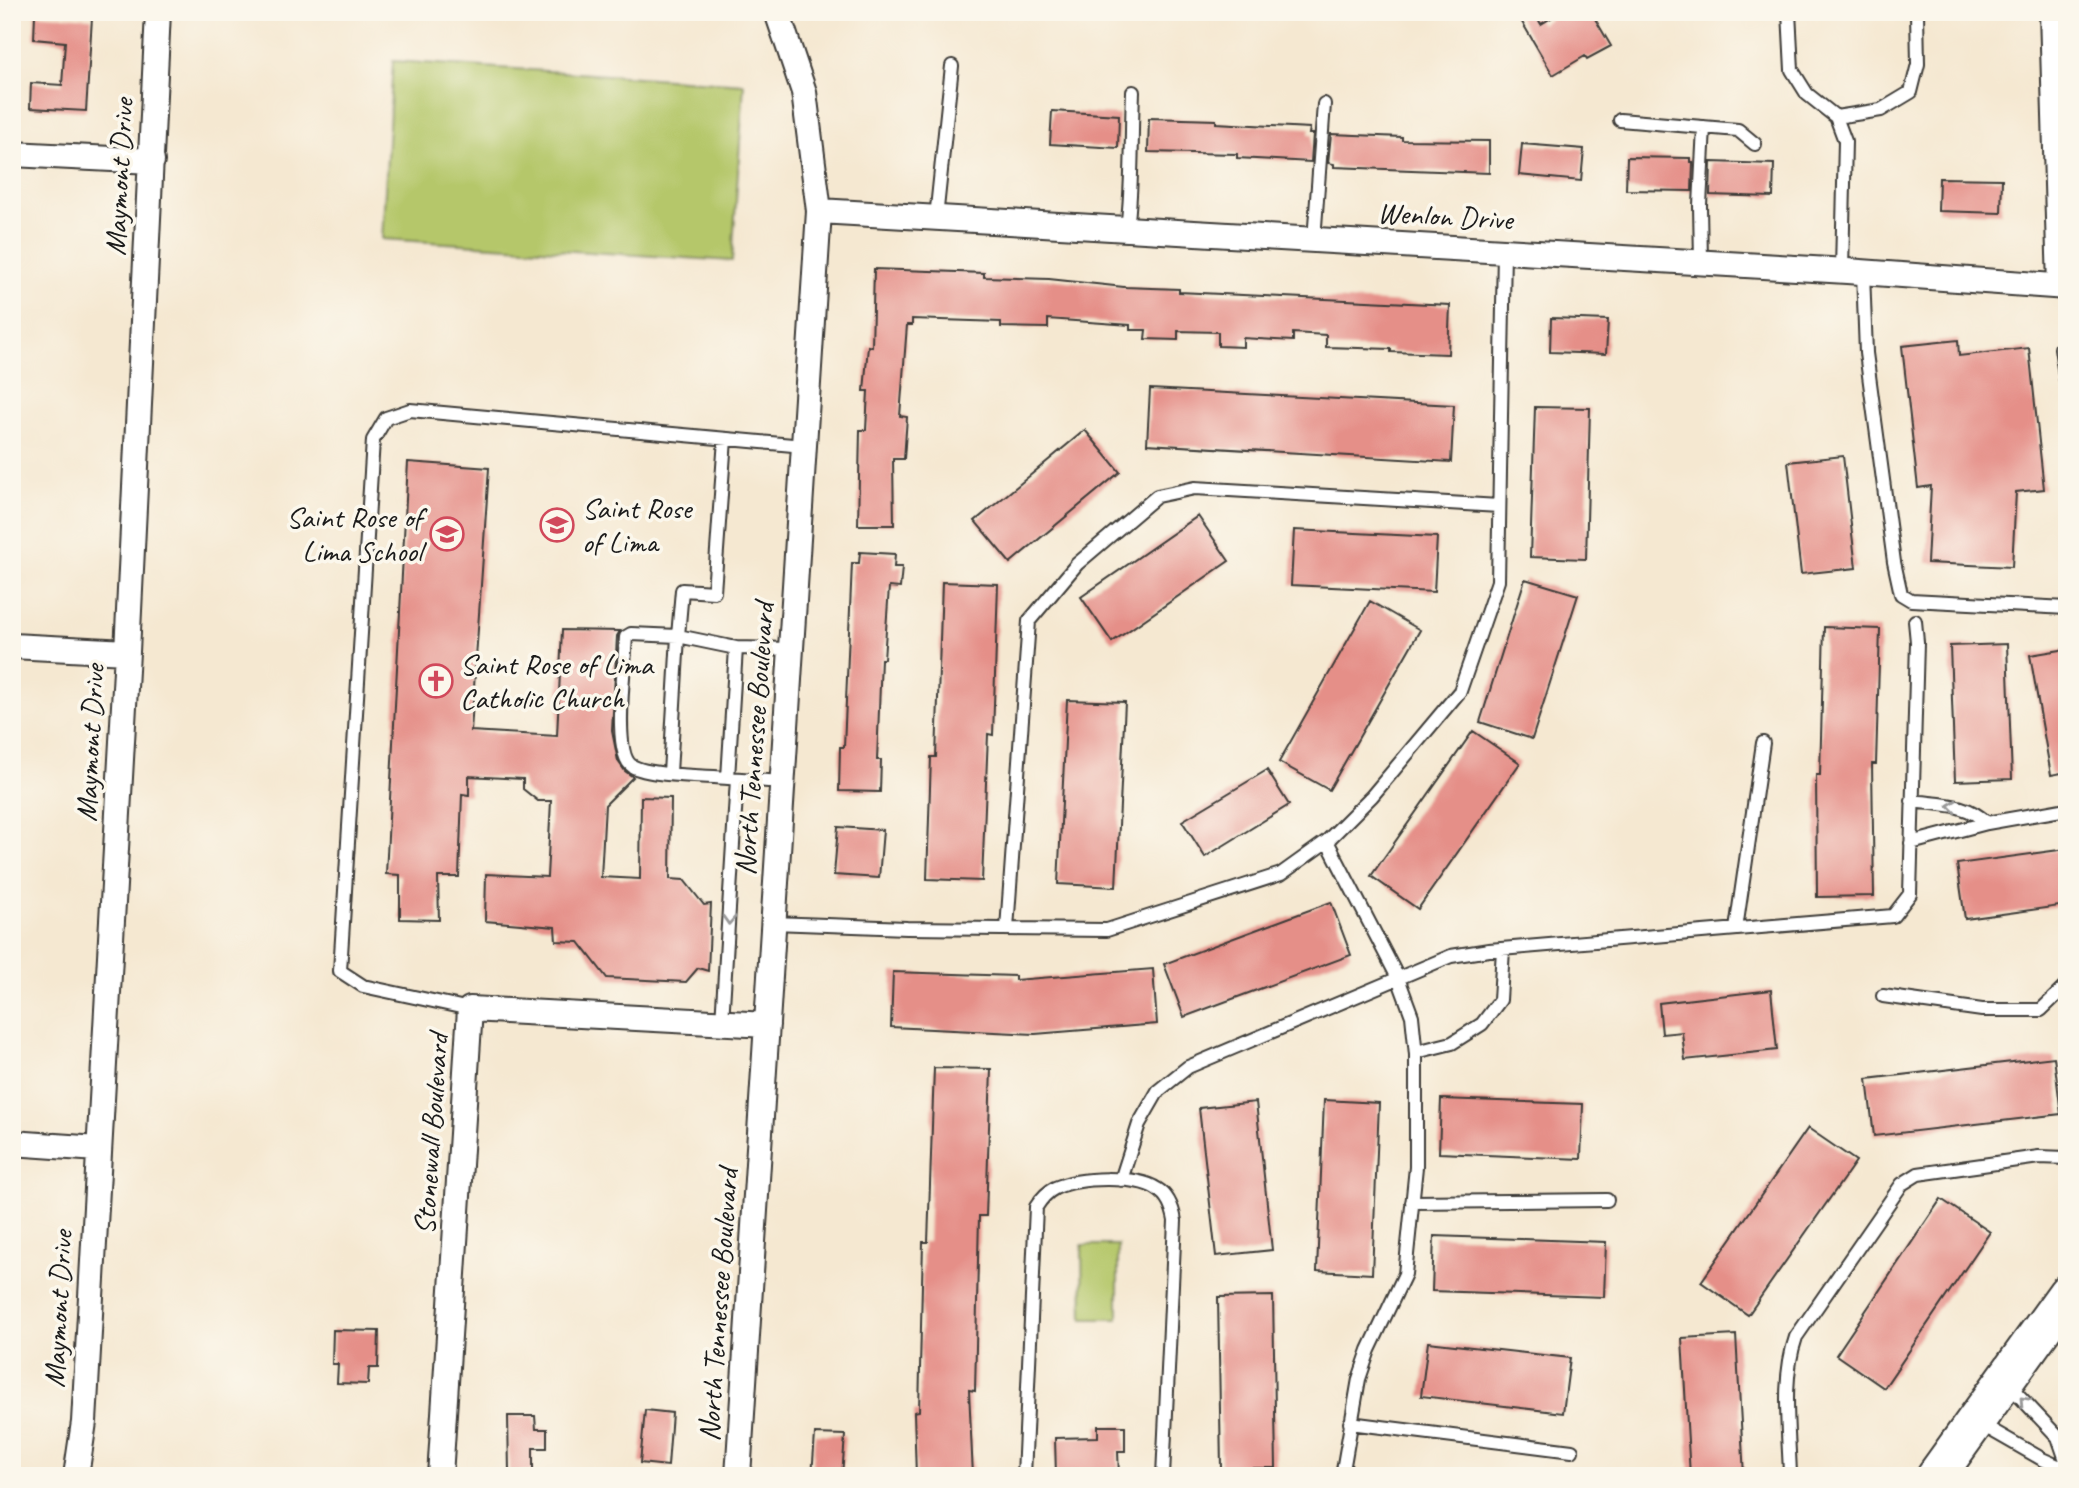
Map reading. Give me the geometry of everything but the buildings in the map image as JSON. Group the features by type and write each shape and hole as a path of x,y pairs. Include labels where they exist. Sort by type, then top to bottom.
{"main road":[{"path":"1936,1476 2067,1294"}],"street":[{"name":"Maymont Drive","path":"76,1476 84,1422 127,652 158,12"},
{"name":"North Tennessee Boulevard","path":"738,1476 819,211 804,92 777,12"},
{"path":"2052,12 2059,42 2064,287"},
{"path":"12,154 152,161"},
{"name":"Wenlon Drive","path":"819,211 1852,271 2064,287"},
{"path":"12,646 127,652"},
{"name":"Stonewall Boulevard","path":"440,1476 470,1009 767,1025"},
{"path":"12,1143 98,1149"}],"lane":[{"path":"1789,12 1792,70 1807,94 1836,117 1845,141 1852,271 1866,353 1894,562 1901,594 1911,600 2067,608"},
{"path":"1836,117 1881,110 1911,92 1918,64 1917,12"},
{"path":"936,218 952,66"},
{"path":"1127,229 1132,196 1130,172 1133,92"},
{"path":"1314,240 1324,104"},
{"path":"1620,120 1738,131 1755,144"},
{"path":"1701,262 1700,193 1704,127"},
{"path":"773,923 1107,929 1281,874 1326,841 1372,796 1460,691 1498,581 1504,251"},
{"path":"2061,348 2067,388"},
{"path":"470,1009 363,986 340,971 373,440 386,418 410,410 804,446"},
{"path":"670,773 682,590 714,592 725,439"},
{"path":"1007,929 1029,621 1077,564 1157,496 1195,488 1499,506"},
{"path":"1121,1180 1139,1124 1158,1091 1188,1067 1451,956 1503,949 1893,916 1910,894 1917,642 1915,621"},
{"path":"782,782 644,771 630,765 624,758 621,741 626,637 631,634 678,636 736,648 792,649"},
{"path":"722,1023 736,648"},
{"path":"1736,929 1763,743"},
{"path":"1912,801 1965,807 1987,823"},
{"path":"1911,843 1987,823 2067,809"},
{"path":"1326,841 1398,978 1412,1017 1416,1052 1416,1167 1405,1274 1369,1350 1359,1379 1342,1476"},
{"path":"1416,1052 1452,1043 1482,1024 1500,1000 1503,949"},
{"path":"1883,996 1982,1010 2041,1010 2067,985"},
{"path":"1790,1476 1788,1374 1789,1357 1796,1337 1902,1184 1917,1174 2039,1157 2067,1158"},
{"path":"1024,1476 1036,1207 1054,1188 1077,1182 1121,1180 1140,1182 1159,1189 1172,1205 1175,1221 1163,1476"},
{"path":"1412,1202 1607,1200"},
{"path":"2005,1381 2058,1437 2067,1463"},
{"path":"1976,1421 2042,1459 2067,1470"},
{"path":"1350,1423 1572,1451"}],"green space":[{"path":"393,61 744,84 732,261 382,239"},
{"path":"1082,1245 1118,1245 1118,1319 1083,1319"}],"place":[{"name":"Saint Rose of Lima","path":"557,525"},
{"name":"Saint Rose of Lima School","path":"447,534"},
{"name":"Saint Rose of Lima Catholic Church","path":"436,681"}]}
